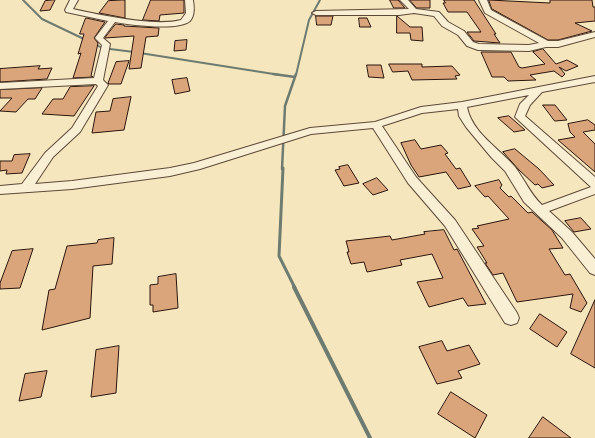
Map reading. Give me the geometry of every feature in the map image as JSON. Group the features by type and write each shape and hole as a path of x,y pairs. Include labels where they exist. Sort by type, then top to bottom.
{"street":[{"path":"74,0 69,10 112,20 135,23 178,23 186,21 189,16 189,0"},
{"path":"404,0 414,11"},
{"path":"483,0 488,11 546,44"},
{"path":"316,13 399,13 414,11 438,15 445,24 461,34 473,46 478,47 520,48 546,44 558,44 595,34"},
{"path":"98,81 106,44 99,38 104,29 112,20"},
{"path":"0,190 72,185 170,172 196,166 310,131 376,125 420,110 462,105 595,79"},
{"path":"0,86 98,81 103,85 76,130 49,155 26,188"},
{"path":"539,90 525,104 520,117 595,184"},
{"path":"462,105 464,116 470,125 515,176 528,199 567,235 595,269"},
{"path":"376,125 412,180 450,223 511,318"},
{"path":"540,210 595,190"}],"building":[{"path":"55,0 50,10 40,11 45,1"},
{"path":"125,0 125,18 99,13 108,1"},
{"path":"151,0 184,0 184,13 160,15 159,21 143,20"},
{"path":"390,0 398,0 405,8 394,8"},
{"path":"410,0 430,0 430,8 417,8"},
{"path":"444,0 474,0 496,34 494,34 500,43 474,41 467,32 481,32 467,12 448,12 443,3 445,3"},
{"path":"489,0 550,3 550,0 592,0 593,7 595,7 595,21 575,23 592,31 558,40 548,40 492,9"},
{"path":"316,16 333,16 331,25 317,25"},
{"path":"397,16 410,27 422,27 423,41 411,40 410,33 397,33"},
{"path":"86,18 105,22 94,38 98,43 91,76 93,77 73,78 81,53 78,54 84,34 80,34"},
{"path":"359,18 367,18 371,27 360,27"},
{"path":"116,24 124,26 159,28 158,36 146,37 141,68 129,69 134,36 105,38"},
{"path":"187,40 186,50 174,51 175,41"},
{"path":"543,49 556,64 567,60 578,66 566,71 559,67 565,74 562,77 554,71 530,75 536,80 508,81 504,77 492,77 481,52 511,52 519,67 522,68 545,64 533,52"},
{"path":"129,61 121,84 109,84 108,83 116,62"},
{"path":"389,64 422,64 422,67 452,66 460,75 455,76 457,79 412,80 408,71 393,72"},
{"path":"367,65 381,65 384,78 369,77"},
{"path":"40,66 38,69 52,68 47,79 0,82 0,69"},
{"path":"187,78 190,91 175,94 172,80"},
{"path":"94,86 74,116 42,114 53,99 63,99 70,87"},
{"path":"42,88 35,99 28,99 16,112 0,111 12,98 0,98 0,90"},
{"path":"131,97 124,130 92,133 96,112 110,111 113,99"},
{"path":"543,105 555,105 567,120 555,121"},
{"path":"509,116 525,130 514,132 498,118"},
{"path":"588,120 595,125 595,130 583,132 595,144 595,172 558,140 575,137 570,132 568,124"},
{"path":"415,140 421,149 441,145 448,153 445,154 456,169 460,168 471,186 458,189 446,172 419,177 411,165 401,143"},
{"path":"515,149 539,169 554,185 542,188 538,184 535,185 503,152"},
{"path":"30,154 22,173 6,174 7,170 0,171 0,161 12,161 14,155"},
{"path":"348,165 359,183 344,186 335,170 340,169 339,167"},
{"path":"377,178 388,190 373,195 363,184"},
{"path":"499,180 502,185 500,188 509,197 511,196 528,213 532,212 552,230 563,248 549,249 565,275 570,274 587,303 581,312 570,308 573,294 517,302 503,273 493,275 485,263 487,263 477,247 484,246 472,229 479,228 477,226 509,219 488,196 485,197 475,186"},
{"path":"581,218 591,229 574,232 565,221"},
{"path":"444,230 454,250 457,249 486,304 468,306 463,298 429,307 417,282 443,278 432,254 400,260 402,265 367,272 364,262 351,264 347,252 349,252 346,241 390,236 392,240 425,234 424,232"},
{"path":"114,238 112,264 93,266 90,318 42,330 49,290 55,289 67,246 97,243 98,240"},
{"path":"33,249 20,288 0,289 0,283 12,251"},
{"path":"176,274 178,308 153,312 153,305 150,305 150,285 158,284 158,277"},
{"path":"595,300 595,368 571,354"},
{"path":"540,314 567,332 557,347 530,329"},
{"path":"442,341 447,351 469,345 480,364 458,371 462,378 437,384 419,347"},
{"path":"119,346 116,393 91,397 96,350"},
{"path":"47,371 41,397 19,401 25,374"},
{"path":"451,392 487,415 475,438 438,414"},
{"path":"543,417 571,438 529,438"}],"waterway":[{"path":"23,0 42,19 86,40"},
{"path":"296,75 309,20 320,0"},
{"path":"95,44 102,48 134,52"},
{"path":"140,53 278,75"},
{"path":"273,74 278,75"},
{"path":"278,75 295,77"},
{"path":"282,169 285,106 295,77"},
{"path":"283,168 279,256 295,288"},
{"path":"294,287 370,438"}]}
